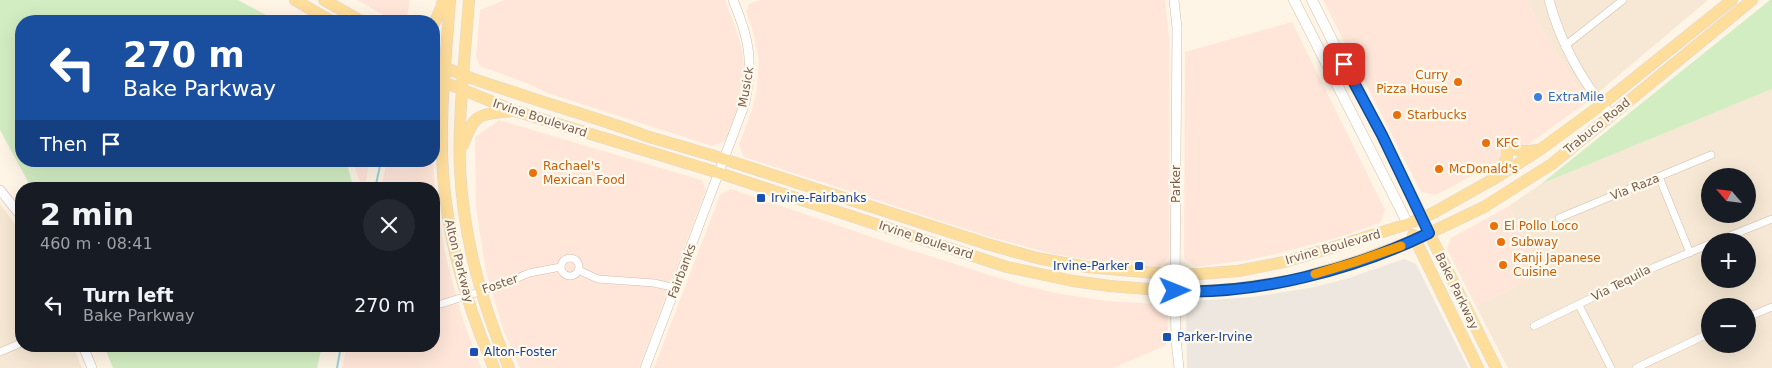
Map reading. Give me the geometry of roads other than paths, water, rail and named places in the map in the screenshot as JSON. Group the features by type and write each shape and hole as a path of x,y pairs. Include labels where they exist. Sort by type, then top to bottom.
{"main road":[{"path":"295,0 321,15"},
{"path":"324,0 351,15"},
{"path":"438,15 443,0"},
{"name":"Alton Parkway","path":"450,0 443,152 445,196 452,237 467,295 479,333 494,368"},
{"name":"Alton Parkway","path":"468,0 460,152 465,218 480,291 492,329 509,368"},
{"name":"Bake Parkway","path":"1294,0 1408,224 1478,368"},
{"name":"Bake Parkway","path":"1312,0 1382,135 1496,368"},
{"name":"Trabuco Road","path":"1423,218 1541,149 1601,105 1732,0"},
{"name":"Trabuco Road","path":"1429,233 1484,207 1552,164 1752,0"},
{"name":"Irvine Boulevard","path":"440,65 563,110 1012,251 1087,267 1175,275 1238,271 1284,262 1423,218"},
{"name":"Irvine Boulevard","path":"440,81 515,111 719,173 1007,267 1073,282 1175,291 1234,289 1294,280 1355,262 1429,233"},
{"path":"460,152 471,124 479,116 515,111"},
{"path":"1496,177 1507,157 1508,144 1514,149 1523,152 1541,149"}],"street":[{"name":"Musick","path":"719,173 745,103 750,65 749,47 734,0"},
{"name":"Parker","path":"1174,0 1177,28 1175,291 1176,340 1179,368"},
{"path":"1549,0 1553,16 1577,68 1601,105 1610,115"},
{"path":"1566,45 1622,0"},
{"name":"Via Raza","path":"1559,218 1711,155"},
{"name":"Fairbanks","path":"645,368 719,173"},
{"path":"1659,177 1690,253"},
{"path":"0,190 15,209"},
{"path":"1736,233 1772,218"},
{"name":"Via Tequila","path":"1534,326 1655,267 1701,248"},
{"path":"572,258 578,263 578,270 574,275 564,274 561,267 563,261 572,258"},
{"name":"Foster","path":"441,304 504,284 529,273 561,267"},
{"path":"578,270 598,280 654,283 676,288"},
{"path":"1579,305 1611,368"},
{"path":"1756,314 1772,307"},
{"path":"1636,368 1701,337"},
{"path":"0,352 15,346"},
{"path":"85,352 92,368"}],"waterway":[{"path":"376,182 380,167"},
{"path":"337,368 340,352"}],"place":[{"name":"Curry Pizza House","path":"1458,82"},
{"name":"ExtraMile","path":"1538,97"},
{"name":"Starbucks","path":"1397,115"},
{"name":"KFC","path":"1486,143"},
{"name":"McDonald's","path":"1439,169"},
{"name":"Rachael's Mexican Food","path":"533,173"},
{"name":"Irvine-Fairbanks","path":"761,198"},
{"name":"El Pollo Loco","path":"1494,226"},
{"name":"Subway","path":"1501,242"},
{"name":"Kanji Japanese Cuisine","path":"1503,265"},
{"name":"Irvine-Parker","path":"1139,266"},
{"name":"Parker-Irvine","path":"1167,337"},
{"name":"Alton-Foster","path":"474,352"}]}
